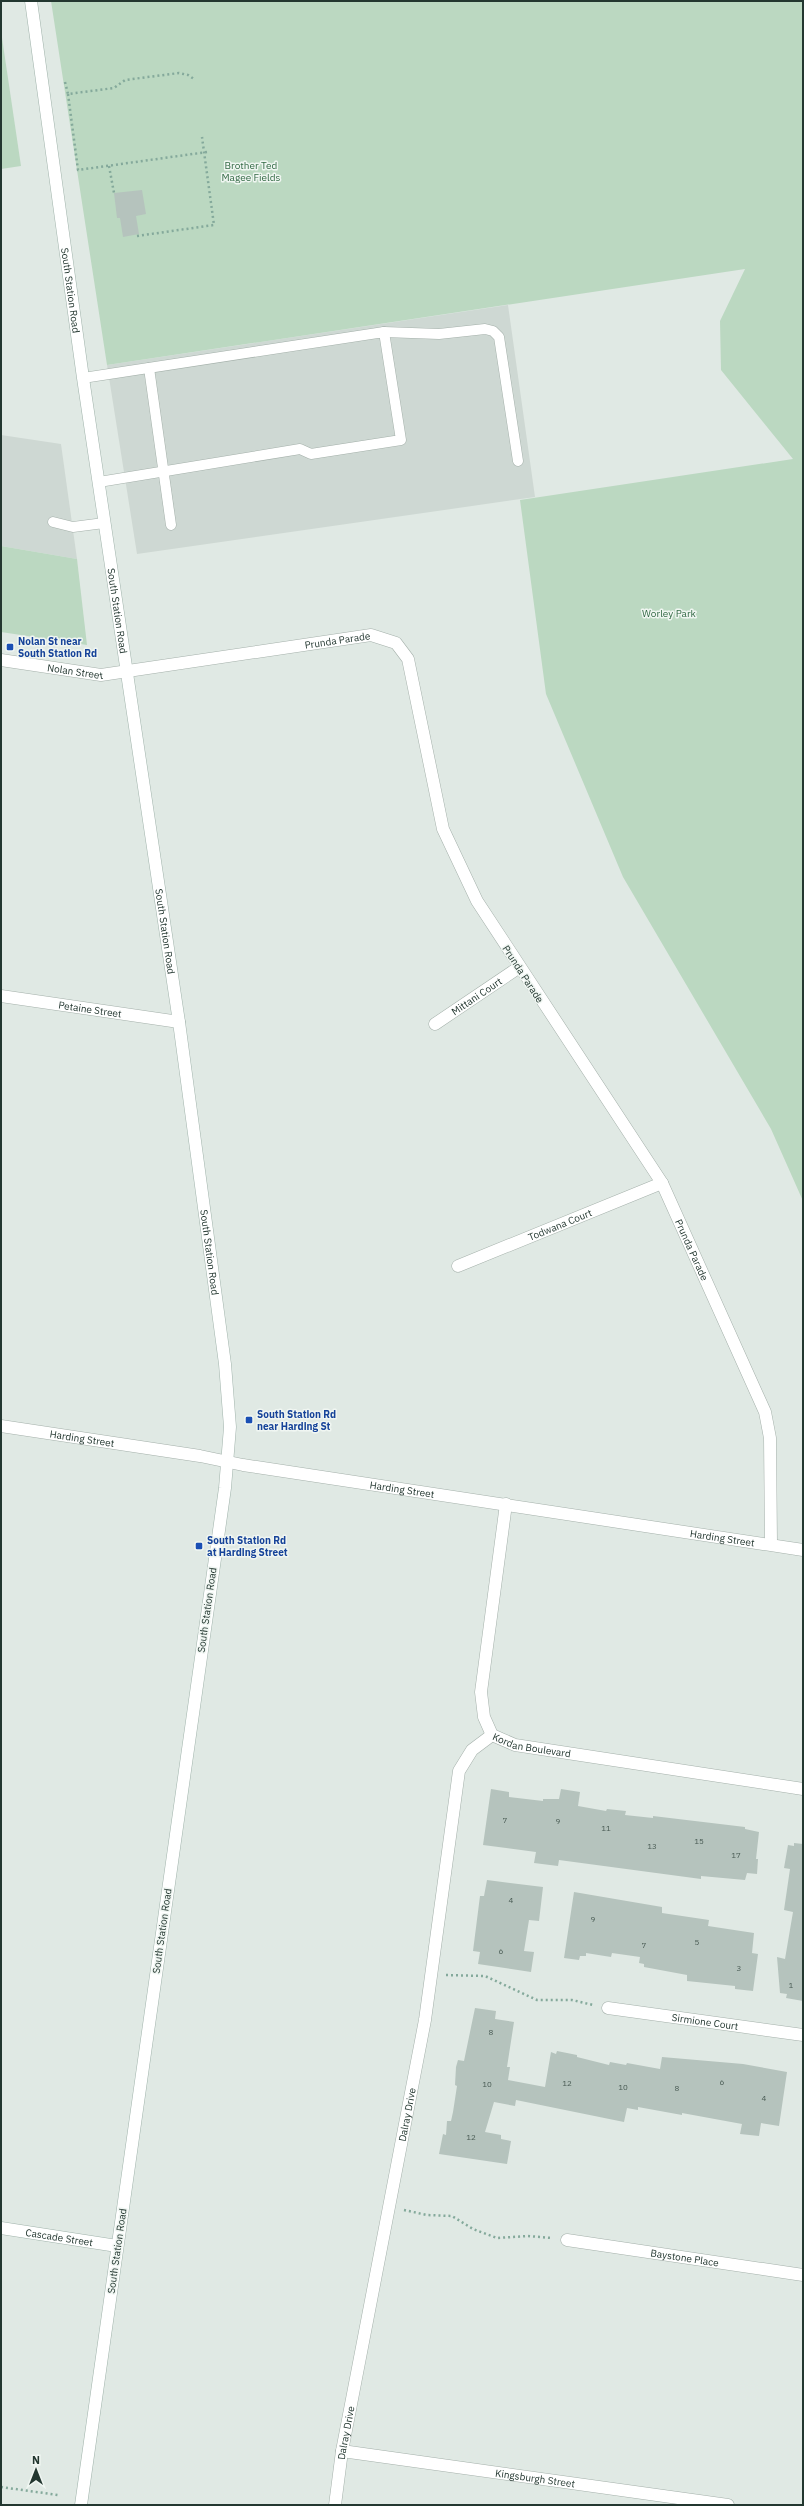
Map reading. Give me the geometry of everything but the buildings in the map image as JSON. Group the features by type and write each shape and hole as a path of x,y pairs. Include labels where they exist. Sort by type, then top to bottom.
{"street":[{"name":"South Station Road","path":"31,1 83,378 178,1022 225,1364 230,1427 228,1462 81,2505"},
{"name":"Prunda Parade","path":"126,672 371,635 396,643 408,659 443,829 476,901 518,968 662,1183 765,1412 770,1438 771,1544"},
{"name":"Nolan Street","path":"1,660 101,676 126,672"},
{"name":"Mittani Court","path":"435,1024 518,968"},
{"name":"Petaine Street","path":"1,996 178,1022"},
{"name":"Todwana Court","path":"458,1266 662,1183"},
{"name":"Harding Street","path":"1,1426 803,1550"},
{"name":"Kordan Boulevard","path":"506,1504 481,1692 484,1718 492,1735 515,1746 803,1789"},
{"name":"Dalray Drive","path":"335,2505 342,2451 425,2020 459,1771 472,1750 492,1735"},
{"name":"Sirmione Court","path":"608,2008 803,2035"},
{"name":"Cascade Street","path":"1,2228 117,2246"},
{"name":"Baystone Place","path":"567,2240 803,2275"},
{"name":"Kingsburgh Street","path":"342,2451 728,2505"}],"lane":[{"path":"83,378 384,332 439,334 485,329 494,331 499,338 518,461"},
{"path":"98,482 300,449 311,454 401,440 384,332"},
{"path":"149,368 171,525"},
{"path":"53,522 73,527 104,523"}],"path":[{"path":"68,94 114,88 125,80 178,73 188,74 194,78"},
{"path":"65,82 68,94 78,170 206,152"},
{"path":"137,236 214,225 206,152 202,137"},
{"path":"109,166 114,193"},
{"path":"432,1975 485,1976 537,2000 572,2000 608,2008"},
{"path":"389,2206 428,2215 452,2216 473,2229 496,2238 528,2236 567,2240"},
{"path":"1,2487 58,2495"}],"shaded area":[{"path":"508,305 535,497 137,554 107,365"},
{"path":"1,435 61,444 77,559 1,546"}],"green space":[{"name":"Brother Ted Magee Fields","path":"51,1 803,1 803,1201 771,1129 623,877 546,694 520,500 793,459 721,370 720,321 745,269 107,365"},
{"path":"1,31 21,166 1,169"},
{"path":"1,546 77,559 87,645 1,632"}],"place":[{"name":"Nolan St near South Station Rd","path":"10,647"},
{"name":"South Station Rd near Harding St","path":"249,1420"},
{"name":"South Station Rd at Harding Street","path":"199,1546"}],"park label":[{"name":"Worley Park","path":"669,613"}]}
